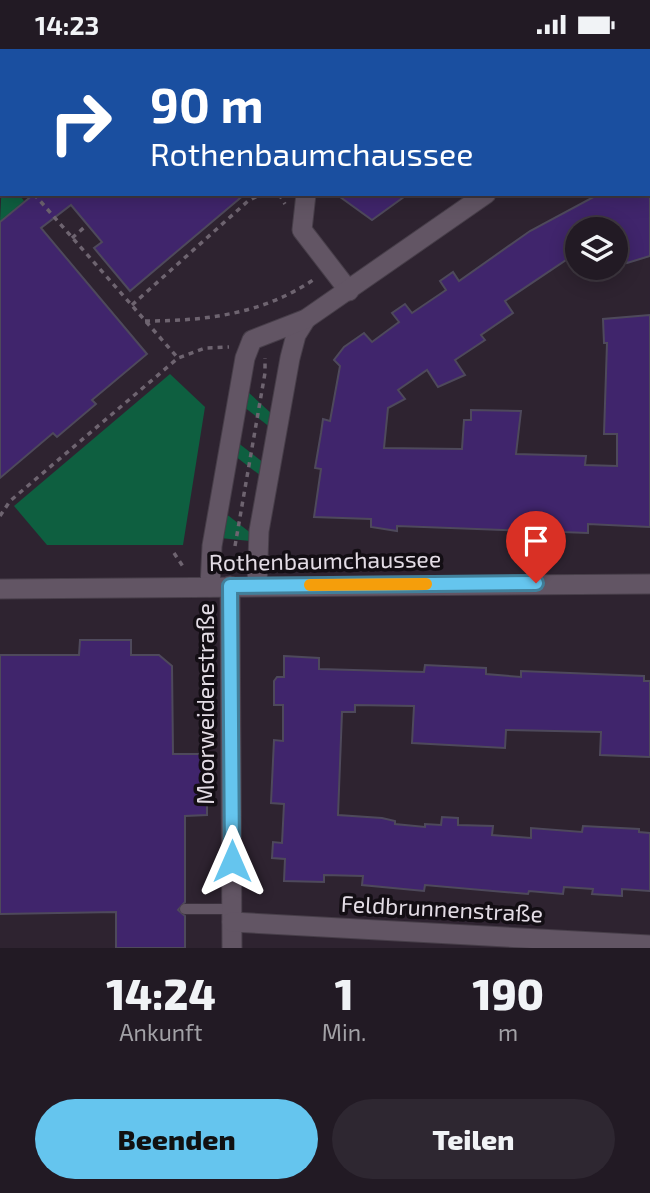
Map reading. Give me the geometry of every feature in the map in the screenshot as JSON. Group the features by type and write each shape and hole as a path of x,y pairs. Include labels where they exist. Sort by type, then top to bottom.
{"street":[{"path":"306,196 302,230 349,291"},
{"name":"Moorweidenstraße","path":"210,587 212,546 246,354 252,340 306,319 483,196"},
{"path":"257,586 259,531 290,359 296,335 306,319"},
{"name":"Rothenbaumchaussee","path":"0,589 650,584"},
{"name":"Moorweidenstraße","path":"230,586 232,948"},
{"name":"Feldbrunnenstraße","path":"232,915 650,945"}],"lane":[{"path":"185,909 232,915"}],"path":[{"path":"0,516 2,507 178,358 36,196"},
{"path":"132,305 248,201 257,196"},
{"path":"72,238 87,225"},
{"path":"145,320 188,321 242,313 288,295 331,268"},
{"path":"235,547 266,366"}],"green space":[{"path":"1,196 20,196 24,201 0,222"},
{"path":"170,374 205,407 183,545 47,545 14,506"},
{"path":"247,391 273,415 271,428 244,407"},
{"path":"237,442 264,463 261,476 235,456"},
{"path":"225,513 252,534 250,541 220,538"}],"building":[{"path":"32,196 243,196 130,291 94,248 102,242 71,205 41,228 147,354 92,400 96,404 57,437 53,433 0,478 0,222"},
{"path":"339,196 405,196 372,220"},
{"path":"595,196 650,196 650,256 628,263 628,217 565,217 565,261 505,301 513,313 481,335 485,340 455,360 465,375 438,387 427,370 398,390 405,399 388,408 384,448 462,449 464,420 471,420 471,410 521,411 516,454 586,456 585,465 617,466 617,434 604,434 607,343 604,343 603,319 650,315 650,527 588,524 588,533 397,526 397,531 371,527 371,519 314,517 321,469 315,468 323,419 330,421 340,366 334,360 344,347 364,333 372,342 399,322 392,313 405,304 412,313 446,290 440,281 453,272 459,281 530,231"},
{"path":"80,640 131,640 131,655 159,655 172,666 173,754 207,754 207,815 185,816 185,902 178,910 185,916 185,948 116,948 116,912 0,914 0,655 79,655"},
{"path":"284,656 319,658 319,669 424,672 425,665 486,668 486,674 521,677 521,671 644,676 644,681 650,681 650,757 600,755 601,732 506,730 505,748 412,743 414,706 355,705 355,712 342,712 338,815 382,818 395,821 395,824 425,827 425,824 441,825 442,817 458,818 458,825 493,826 492,835 531,838 531,828 582,832 583,826 639,829 639,832 650,833 650,891 622,889 622,896 592,894 593,889 564,887 563,894 529,891 528,894 425,885 424,891 362,885 363,876 324,875 324,882 284,881 285,859 272,858 273,842 282,843 284,804 271,803 274,740 283,741 283,705 274,705 274,681 277,677 284,677"}],"slow traffic":[{"path":"310,585 426,584"}],"route":[{"path":"232,861 230,586 536,583"}]}
